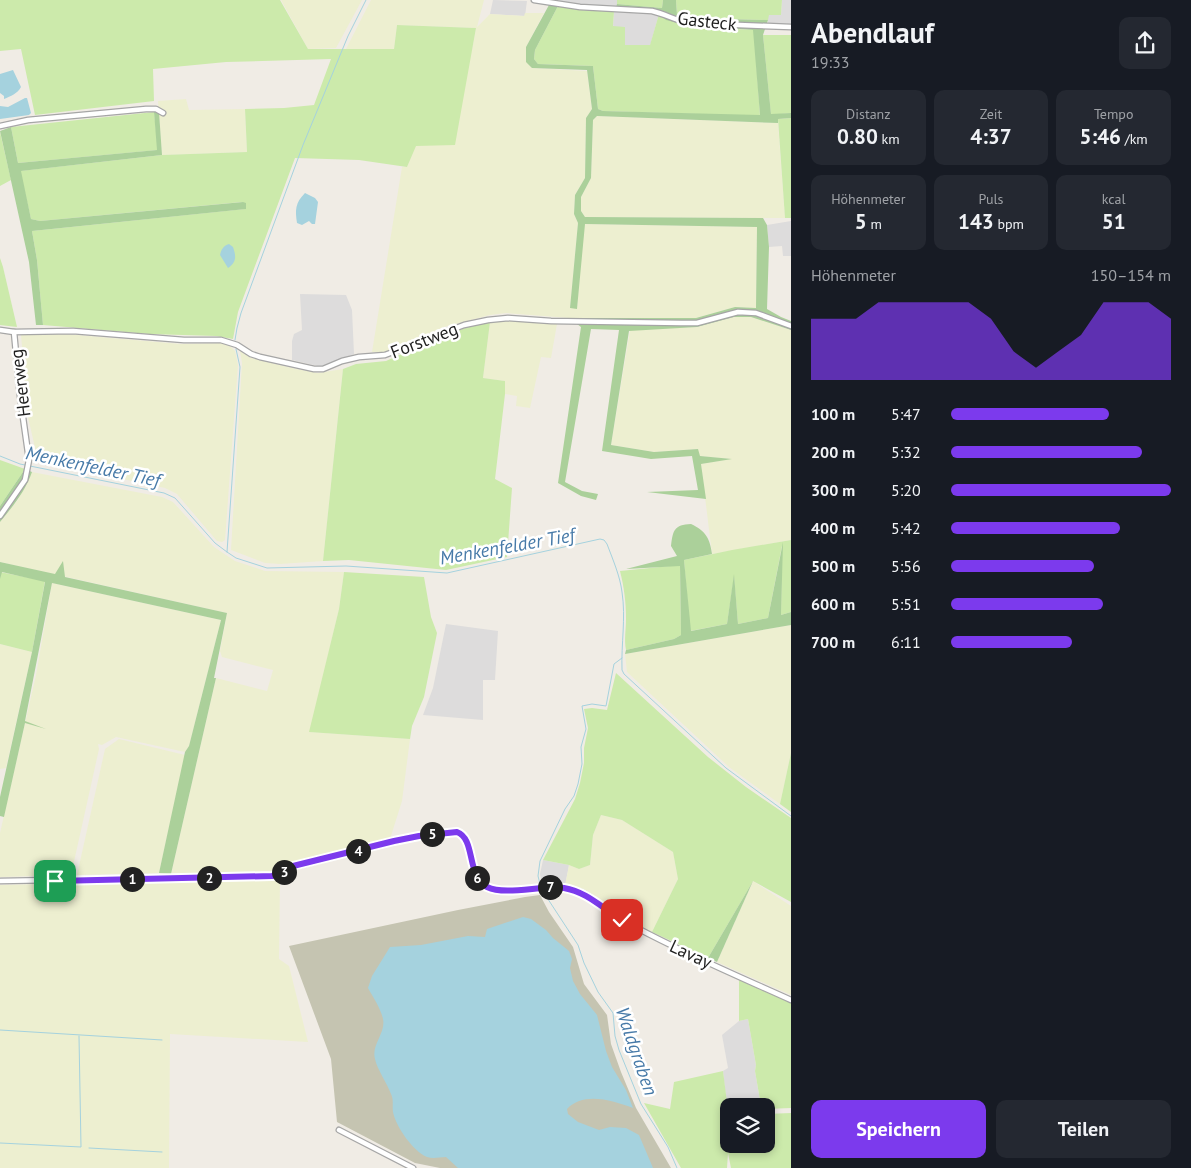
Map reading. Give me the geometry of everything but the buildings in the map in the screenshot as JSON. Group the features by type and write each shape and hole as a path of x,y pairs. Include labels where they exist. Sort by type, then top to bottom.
{"street":[{"name":"Gasteck","path":"534,0 580,7 652,11 662,13 677,21 688,23 791,27"},
{"path":"0,126 28,120 146,109 156,109 163,113"},
{"name":"Forstweg","path":"0,330 14,332 73,331 167,339 221,340 237,345 260,357 314,369 323,369 342,361 359,357 376,357 395,352 464,325 508,318 681,324 697,323 738,312 756,313 791,326"},
{"name":"Heerweg","path":"0,516 25,480 29,460 14,332"},
{"name":"Lavay","path":"0,882 272,876 282,874 293,866 394,841 445,832 460,833 466,840 477,878 486,886 499,890 550,887 581,892 622,920 653,936 791,1000"},
{"path":"339,1130 413,1168"}],"shaded area":[{"path":"281,0 362,0 336,48 308,49"},
{"path":"371,0 484,0 477,27 490,14 524,16 525,13 544,13 526,47 532,68 587,71 592,109 586,118 585,178 575,195 574,214 578,223 570,308 577,308 584,224 757,227 756,308 735,307 696,318 680,319 569,318 506,313 490,315 444,327 385,352 372,352 402,167 407,167 415,146 472,50 476,28 397,25 394,49 346,49"},
{"path":"493,0 527,1 525,16 490,14"},
{"path":"543,0 617,0 617,8 581,7"},
{"path":"782,0 791,0 791,25 768,24 768,15 781,15"},
{"path":"614,11 659,14 650,46 624,45 613,27"},
{"path":"186,99 189,110 245,109 247,152 162,155 158,101"},
{"path":"597,116 778,123 785,218 585,217 581,211 581,197 591,178 593,120"},
{"path":"791,221 791,256 783,256 782,246 769,247 767,225"},
{"path":"300,294 346,295 352,310 354,354 322,367 292,360 294,334 302,330"},
{"path":"734,317 751,317 791,330 791,540 712,554 701,464 729,459 700,456 697,449 654,452 611,445 630,330 697,327"},
{"path":"508,320 557,324 551,358 541,357 530,408 516,406 517,396 505,394 505,381 483,378 490,322"},
{"path":"54,333 181,344 222,343 235,351 238,365 225,540 222,542 217,541 177,494 165,488 38,461 28,417 21,335"},
{"path":"240,351 251,358 318,373 343,369 323,561 280,564 265,563 231,550 242,363"},
{"path":"32,472 162,497 173,502 214,547 235,561 265,571 344,572 339,609 310,732 410,739 402,801 390,839 292,863 280,872 171,874 216,678 267,691 273,670 222,657 220,651 227,613 0,562 0,522 18,500"},
{"path":"52,583 221,620 189,746 185,752 116,737 102,745 98,744 99,749 71,875 0,877 0,833 36,675"},
{"path":"446,624 498,631 495,680 483,680 483,720 423,715 433,688"},
{"path":"791,625 791,753 780,804 729,767 627,672 625,654"},
{"path":"0,644 32,652 6,768 0,769"},
{"path":"119,739 185,755 159,873 77,875 105,749"},
{"path":"601,815 622,820 673,852 678,879 652,932 608,908 594,898 565,886 569,865 579,869 590,865 593,835"},
{"path":"543,860 569,865 565,886 542,885 540,874"},
{"path":"280,879 279,959 289,966 308,1042 170,1034 169,1168 0,1168 0,885"},
{"path":"753,881 791,906 791,995 717,962"},
{"path":"540,895 549,912 573,947 584,984 607,1015 611,1044 636,1108 671,1168 440,1168 415,1163 337,1122 331,1059 289,946 458,910"},
{"path":"748,1019 760,1098 726,1098 723,1071 728,1068 722,1035 739,1021"}],"green space":[{"path":"0,0 280,0 308,49 394,49 397,25 476,28 455,145 416,146 407,167 359,160 295,158 238,312 233,339 216,336 149,334 43,325 37,260 32,231 245,209 246,204 242,202 40,221 31,219 20,171 162,155 247,152 245,109 314,105 331,59 226,62 153,69 154,101 35,115 21,49 0,51"},
{"path":"617,0 663,0 662,8 617,4"},
{"path":"663,0 676,0 677,15 688,18 768,20 763,35 771,114 791,113 791,118 778,119 778,123 597,116 593,120 591,178 581,197 581,211 585,217 763,218 767,225 769,247 767,309 791,321 791,330 751,317 734,317 697,327 629,331 611,445 654,452 698,449 700,456 732,459 701,464 706,499 647,492 698,490 692,456 651,459 602,451 619,330 591,329 565,482 582,491 598,494 596,500 581,496 558,483 581,327 569,318 696,318 735,307 756,308 757,227 585,224 577,309 570,308 578,223 574,214 575,195 585,178 586,118 592,109 587,70 532,68 526,62 526,47 549,5 558,6 535,50 534,59 538,64 593,66 598,109 603,111 760,115 753,30 686,25 666,20 659,14 614,11 617,4 662,8"},
{"path":"676,0 782,0 781,15 769,15 768,20 688,18 677,15"},
{"path":"558,6 579,10 614,11 613,26 625,27 625,45 650,45 659,14 697,27 754,30 760,116 603,111 598,109 593,66 538,64 534,59 535,50"},
{"path":"763,35 791,35 791,113 771,115"},
{"path":"154,112 158,150 18,163 11,127"},
{"path":"154,112 159,112 162,155 21,171 31,219 40,221 243,202 246,203 246,209 32,231 37,260 43,325 36,325 29,262 0,131 11,127 18,163 157,150"},
{"path":"791,118 791,218 785,218 778,119"},
{"path":"0,132 11,180 0,186"},
{"path":"0,258 3,267 17,327 0,325"},
{"path":"490,322 483,378 505,381 495,479 512,488 507,557 446,570 349,560 323,561 343,369 356,364 386,361 465,328"},
{"path":"0,460 25,469 0,506"},
{"path":"25,469 32,472 26,486 0,522 0,506"},
{"path":"691,524 706,536 712,554 684,560 691,631 727,624 734,574 738,624 768,618 783,542 781,615 791,612 791,625 625,654 626,650 674,639 681,635 680,566 626,569 677,556 671,546 675,529"},
{"path":"791,540 791,612 781,615 782,546 768,618 738,624 734,577 727,624 690,631 684,560"},
{"path":"63,561 65,577 227,613 214,678 216,678 171,874 159,873 185,752 189,746 221,620 52,583 25,721 46,729 25,723 4,817 0,816 0,797 32,652 45,582 2,572 0,579 0,562 55,574"},
{"path":"680,565 681,635 674,639 626,650 626,607 620,571"},
{"path":"0,572 45,581 32,652 0,644"},
{"path":"344,572 424,577 431,617 437,633 424,697 412,726 410,739 309,732 339,609"},
{"path":"616,673 708,757 746,787 791,818 791,902 753,881 708,958 652,932 678,879 673,852 622,820 601,815 593,835 590,865 579,869 543,860 575,799 580,783 588,728 584,709 607,710"},
{"path":"791,753 791,812 780,804"},
{"path":"753,881 717,962 708,958"},
{"path":"739,980 791,1003 791,1108 775,1109 775,1098 760,1098 748,1019 739,1021"},
{"path":"723,1071 726,1098 720,1098 720,1153 728,1153 727,1168 681,1168 644,1103 670,1109 674,1082"},
{"path":"791,1113 791,1168 731,1168 728,1153 775,1153 775,1114"}],"water":[{"path":"13,70 21,87 16,93 4,99 4,96 0,93 0,74"},
{"path":"27,98 31,113 29,115 0,119 0,106 8,107"},
{"path":"305,193 315,198 318,202 315,224 309,221 302,225 297,223 296,207"},
{"path":"229,244 233,247 235,256 233,263 228,268 220,255 223,248"},
{"path":"523,917 531,919 546,930 569,951 572,959 570,968 573,981 580,994 597,1015 612,1067 626,1090 633,1108 608,1100 590,1099 574,1104 567,1109 568,1114 578,1122 599,1130 610,1127 626,1128 639,1135 653,1168 458,1168 446,1157 429,1158 416,1150 398,1125 393,1112 392,1096 374,1054 382,1029 383,1019 381,1011 368,988 372,976 390,947 421,945 468,936 485,937 487,929"}],"waterway":[{"path":"235,340 241,313 303,145 348,36 366,0"},
{"path":"227,552 240,367 236,349"},
{"name":"Menkenfelder Tief","path":"0,456 20,464 164,493 175,498 215,543 227,552 236,558 267,568 346,566 447,573 600,539 604,540 616,568 622,592 624,612 622,670 624,674 726,768 791,816"},
{"name":"Waldgraben","path":"540,884 538,876 540,861 565,809 574,796 578,784 582,764 581,747 586,729 582,706 592,704 606,706 614,664 622,658"},
{"name":"Waldgraben","path":"542,890 578,945 584,963 598,992 613,1013 615,1036 619,1050 641,1104 668,1147 677,1168"},
{"path":"0,1030 162,1040"},
{"path":"0,1143 81,1147 79,1036"},
{"path":"89,1148 162,1152"}],"route":[{"path":"55,881 272,876 282,874 293,866 394,841 445,832 457,832 464,836 477,878 486,886 499,890 565,888 581,892 622,920"}]}
